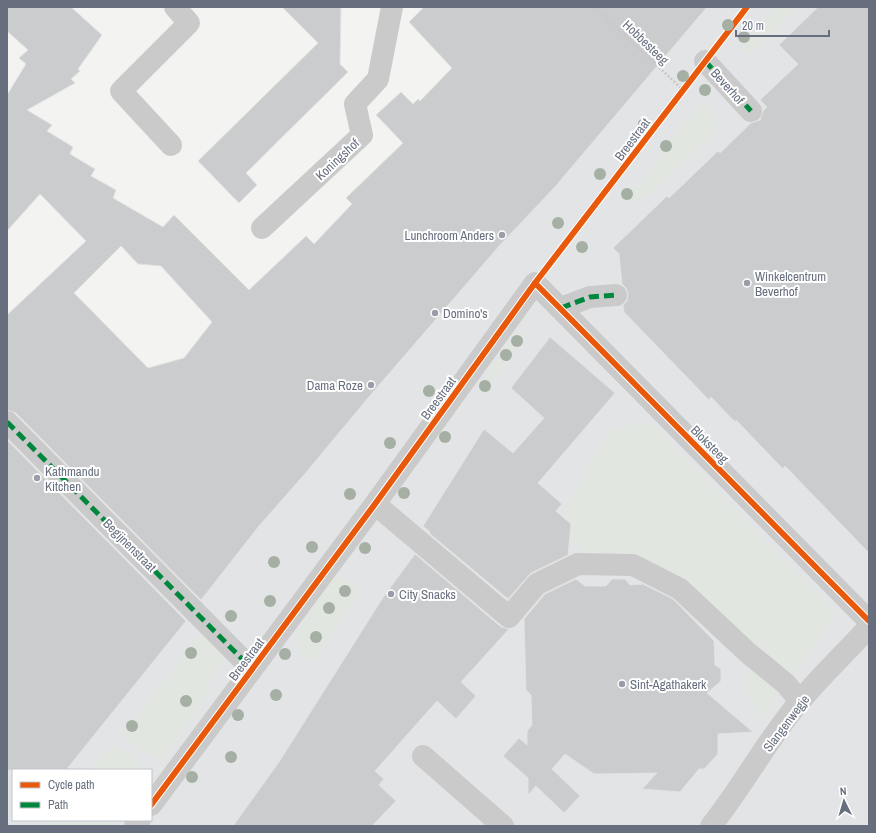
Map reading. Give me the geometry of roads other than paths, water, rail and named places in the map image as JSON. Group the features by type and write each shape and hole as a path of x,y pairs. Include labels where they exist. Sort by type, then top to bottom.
{"street":[{"path":"171,146 120,91 189,23 175,7"},
{"name":"Koningshof","path":"262,228 362,135 355,104 378,79 392,7"},
{"name":"Beverhof","path":"705,61 751,112"},
{"name":"Bloksteeg","path":"535,283 869,621"},
{"name":"Breestraat","path":"152,804 375,504 535,283"},
{"path":"561,308 590,297 616,295"},
{"name":"Begijnenstraat","path":"7,422 252,669"},
{"path":"375,504 509,617 537,584 578,564 633,565 680,589 747,652 786,684 800,701"},
{"name":"Slangenwegje","path":"712,826 732,800 779,729 800,701 869,627"},
{"path":"423,756 503,826"}],"place":[{"name":"Lunchroom Anders","path":"502,235"},
{"name":"Winkelcentrum Beverhof","path":"747,283"},
{"name":"Domino's","path":"435,313"},
{"name":"Dama Roze","path":"371,385"},
{"name":"Kathmandu Kitchen","path":"37,478"},
{"name":"City Snacks","path":"391,594"},
{"name":"Sint-Agathakerk","path":"622,684"}]}
